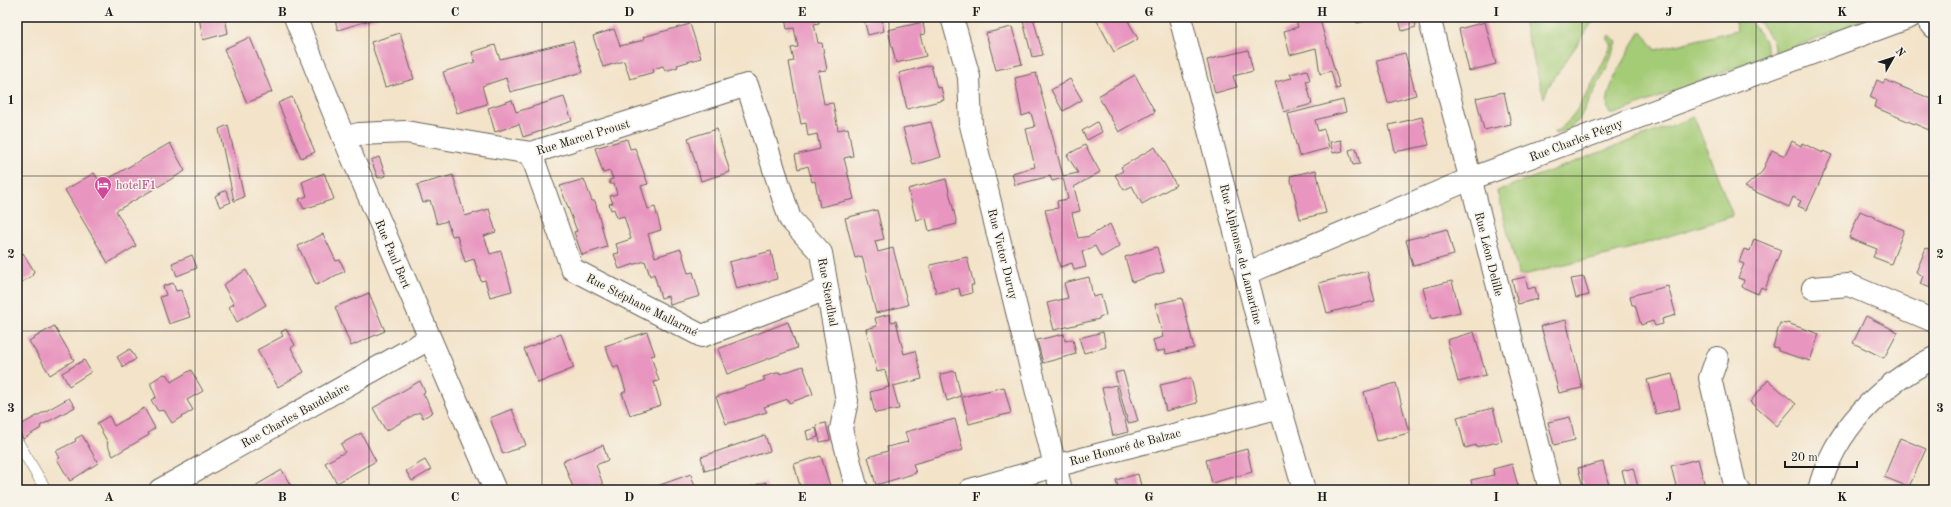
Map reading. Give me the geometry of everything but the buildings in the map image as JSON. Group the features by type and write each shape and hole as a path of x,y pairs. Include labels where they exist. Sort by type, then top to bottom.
{"street":[{"name":"Rue Paul Bert","path":"295,17 344,138 495,490"},
{"name":"Rue Victor Duruy","path":"952,17 969,76 971,125 1061,490"},
{"name":"Rue Alphonse de Lamartine","path":"1180,17 1280,407 1304,490"},
{"name":"Rue Léon Delille","path":"1429,17 1550,490"},
{"name":"Rue Charles Péguy","path":"1246,272 1258,269 1470,179 1910,17"},
{"path":"1926,17 1934,27"},
{"name":"Rue Marcel Proust","path":"344,138 359,134 406,132 531,153 747,85"},
{"name":"Rue Stendhal","path":"747,85 790,219 821,253 847,401 841,429 857,490"},
{"name":"Rue Stéphane Mallarmé","path":"531,153 572,269 702,336 827,289"},
{"path":"1813,288 1849,285 1934,321"},
{"name":"Rue Charles Baudelaire","path":"160,490 429,339"},
{"path":"1717,358 1710,378 1736,489 1739,490"},
{"path":"1819,490 1824,470 1844,432 1875,398 1908,371 1934,358"},
{"name":"Rue Honoré de Balzac","path":"970,490 1280,407"}],"lane":[{"path":"17,441 46,490"}],"green space":[{"path":"1522,17 1596,17 1548,87 1544,98"},
{"path":"1734,17 1747,17 1765,41 1769,55 1615,114 1610,114 1607,106 1608,96 1612,84 1617,72 1641,31 1656,50 1737,30"},
{"path":"1755,17 1872,17 1776,54 1772,39"},
{"path":"1610,35 1617,42 1607,68 1578,121 1567,130 1555,134 1554,132 1563,127 1571,118 1587,94 1612,45 1607,38"},
{"path":"1694,117 1733,216 1615,253 1519,276 1497,191"}],"place":[{"name":"hotelF1","path":"103,200"}]}
